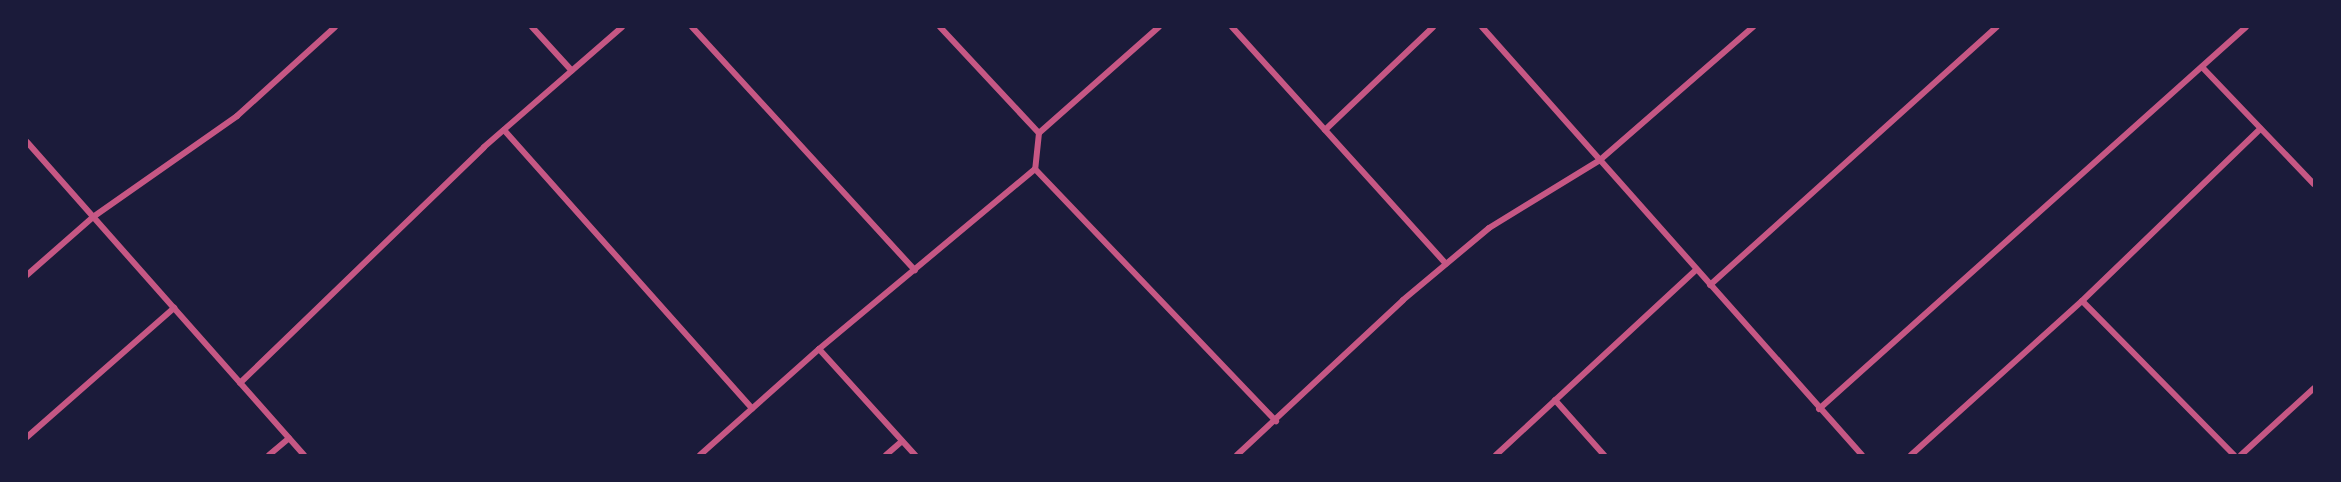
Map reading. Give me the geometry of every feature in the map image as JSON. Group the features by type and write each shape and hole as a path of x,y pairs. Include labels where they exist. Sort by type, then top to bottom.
{"street":[{"path":"27,275 93,217 237,116 336,27"},
{"path":"532,27 572,70"},
{"path":"240,383 504,130 622,27"},
{"path":"692,27 915,270"},
{"path":"940,27 1039,133"},
{"path":"700,455 819,349 1035,169 1039,133 1159,27"},
{"path":"1232,27 1446,264"},
{"path":"1325,130 1433,27"},
{"path":"1482,27 1819,410 1862,455"},
{"path":"1237,455 1446,264 1489,228 1600,160 1753,27"},
{"path":"1710,285 1997,27"},
{"path":"1819,410 2246,27"},
{"path":"2202,68 2314,184"},
{"path":"1911,455 2082,302 2260,129"},
{"path":"504,130 752,408"},
{"path":"27,142 304,455"},
{"path":"1035,169 1276,421"},
{"path":"1496,455 1696,270"},
{"path":"2082,302 2234,455"},
{"path":"27,437 174,308"},
{"path":"819,349 915,455"},
{"path":"2241,455 2314,388"},
{"path":"1555,400 1604,455"},
{"path":"268,455 289,438"},
{"path":"886,455 902,441"}]}
